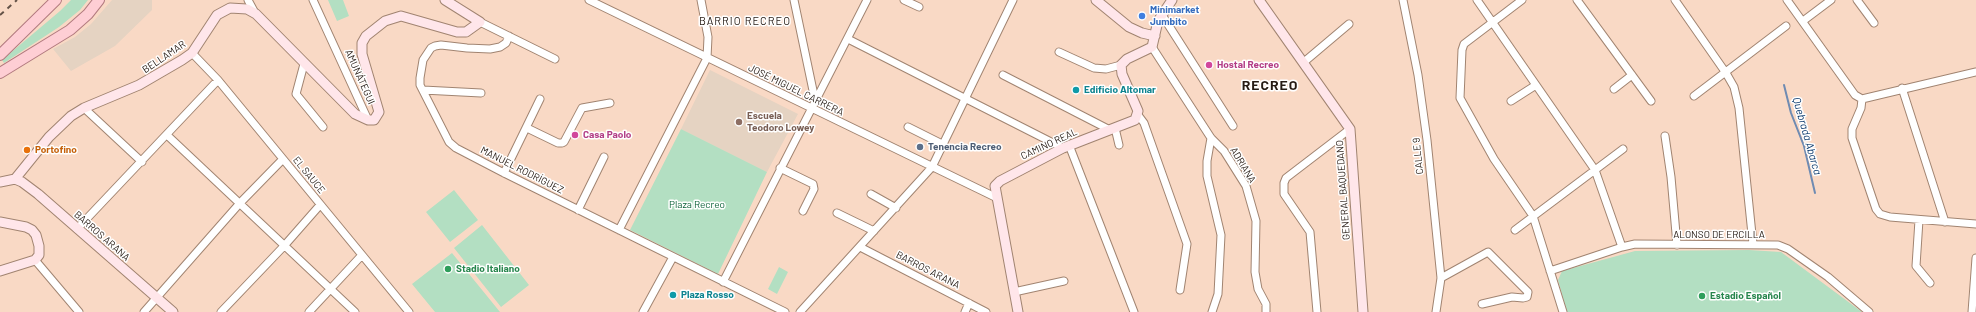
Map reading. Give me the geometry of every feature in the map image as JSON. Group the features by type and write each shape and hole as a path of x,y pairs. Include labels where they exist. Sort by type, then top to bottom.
{"main road":[{"path":"0,55 56,0"},
{"path":"0,73 70,30 88,14 99,0"}],"street":[{"path":"248,0 256,14"},
{"name":"AMUNÁTEGUI","path":"313,0 368,120 376,118 378,112 362,54 362,43 366,36 375,27 385,21 401,16 457,32 466,32 480,22"},
{"path":"445,0 480,22 555,59"},
{"path":"620,230 707,58 708,37 701,0"},
{"path":"794,0 815,100"},
{"path":"723,282 867,0"},
{"path":"904,0 918,7"},
{"path":"800,312 932,167 1013,0"},
{"path":"1096,0 1129,27 1142,33 1155,36"},
{"path":"1059,52 1094,68 1106,69 1121,65 1127,59 1152,47 1156,28 1162,15 1172,0"},
{"name":"GENERAL BAQUEDANO","path":"1258,0 1304,62 1350,130 1363,312"},
{"name":"CALLE 9","path":"1403,0 1418,75 1441,278 1436,312"},
{"path":"1477,0 1595,170 1622,247"},
{"path":"1522,0 1464,44 1462,50 1460,98 1494,159 1533,216 1563,312"},
{"path":"1577,0 1651,101"},
{"path":"1675,0 1726,73 1734,87 1739,108 1753,244"},
{"path":"1787,0 1855,95 1862,98 1976,72"},
{"path":"1802,21 1831,0"},
{"path":"1857,0 1874,23"},
{"name":"JOSÉ MIGUEL CARRERA","path":"592,1 995,198"},
{"name":"BELLAMAR","path":"15,179 49,137 67,119 84,108 139,85 192,53 212,22 222,12 238,8 247,9 256,14 355,114 368,120"},
{"path":"1162,15 1233,126"},
{"path":"1304,62 1349,24"},
{"path":"1694,96 1786,26"},
{"name":"MANUEL RODRÍGUEZ","path":"509,36 506,43 495,48 467,48 441,45 431,48 424,60 420,78 422,90 449,142 456,148 504,173 785,312"},
{"path":"848,39 1066,146 1134,312"},
{"name":"ADRIANA","path":"1152,47 1211,138 1224,151 1246,186 1252,202 1256,221 1255,272 1258,289 1266,304 1266,312"},
{"name":"EL SAUCE","path":"192,53 218,80 409,312"},
{"path":"304,64 296,94 323,127"},
{"path":"1121,65 1122,74 1138,115 1144,123 1187,244 1180,290"},
{"path":"1003,75 1112,129 1119,145"},
{"path":"1614,90 1632,75"},
{"path":"78,229 218,80"},
{"path":"1511,101 1536,85"},
{"path":"1902,88 1945,222"},
{"path":"422,90 481,93"},
{"path":"1862,98 1861,108 1852,129 1852,138 1876,209 1880,214 1884,216 1919,220 1976,224"},
{"path":"504,173 540,100"},
{"path":"527,128 558,143 562,143 564,142 582,108 610,103"},
{"path":"84,108 142,162"},
{"name":"CAMINO REAL","path":"995,198 994,191 997,183 1066,146 1135,120 1138,115"},
{"path":"908,128 942,144"},
{"path":"1317,312 1310,232 1287,199 1283,188 1286,178 1350,130"},
{"path":"167,135 354,312"},
{"path":"1665,136 1671,177 1677,245"},
{"path":"1211,138 1207,161 1207,176 1221,235 1218,294 1212,312"},
{"path":"1515,230 1623,149"},
{"path":"578,210 604,157"},
{"path":"144,312 240,203 283,159"},
{"path":"780,168 813,184 814,189 804,210"},
{"path":"0,182 15,179"},
{"name":"BARROS ARANA","path":"15,179 22,182 38,194 173,312"},
{"path":"871,194 896,208"},
{"path":"995,198 1018,312"},
{"path":"220,312 284,246 320,205"},
{"path":"837,213 874,231"},
{"path":"1919,220 1916,266 1930,283"},
{"path":"0,222 26,227 36,235 39,246 39,256 35,260 0,271"},
{"name":"ALONSO DE ERCILLA","path":"1550,271 1635,244 1753,244 1783,246 1828,277 1869,312"},
{"name":"BARROS ARANA","path":"860,247 986,312"},
{"path":"1441,278 1488,252 1528,292 1527,297 1512,297 1482,304"},
{"path":"309,312 362,255"},
{"path":"643,312 673,257"},
{"path":"1972,312 1976,258"},
{"path":"35,260 79,312"},
{"path":"1014,292 1064,281"},
{"path":"965,312 969,303"}],"shaded area":[{"path":"112,0 152,0 152,10 115,46 71,71 53,49 75,37 91,24"},
{"name":"Escuela Teodoro Lowey","path":"710,70 798,114 767,172 681,129"}],"green space":[{"path":"71,0 88,0 80,10 59,27 4,63 2,60"},
{"path":"328,0 343,0 349,16 337,21"},
{"name":"Plaza Recreo","path":"681,129 767,172 718,274 630,230"},
{"path":"454,190 478,220 450,242 426,212"},
{"path":"482,225 529,285 501,307 454,248"},
{"name":"Estadio Español","path":"1749,250 1781,252 1862,312 1567,312 1558,280 1562,271 1635,251"},
{"name":"Stadio Italiano","path":"452,253 500,312 435,312 412,284"},
{"path":"779,267 788,272 777,294 768,289"}],"waterway":[{"name":"Quebrada Abarca","path":"1784,85 1791,113 1804,146 1815,193"}],"railway":[{"path":"0,15 17,0"}],"place":[{"name":"Minimarket Jumbito","path":"1142,16"},
{"name":"Hostal Recreo","path":"1209,65"},
{"name":"Edificio Altomar","path":"1076,90"},
{"name":"Escuela Teodoro Lowey","path":"739,122"},
{"name":"Casa Paolo","path":"575,135"},
{"name":"Tenencia Recreo","path":"920,147"},
{"name":"Portofino","path":"27,150"},
{"name":"Stadio Italiano","path":"448,269"},
{"name":"Plaza Rosso","path":"673,295"},
{"name":"Estadio Español","path":"1702,296"}],"district":[{"name":"BARRIO RECREO","path":"745,21"},
{"name":"RECREO","path":"1270,85"}]}
